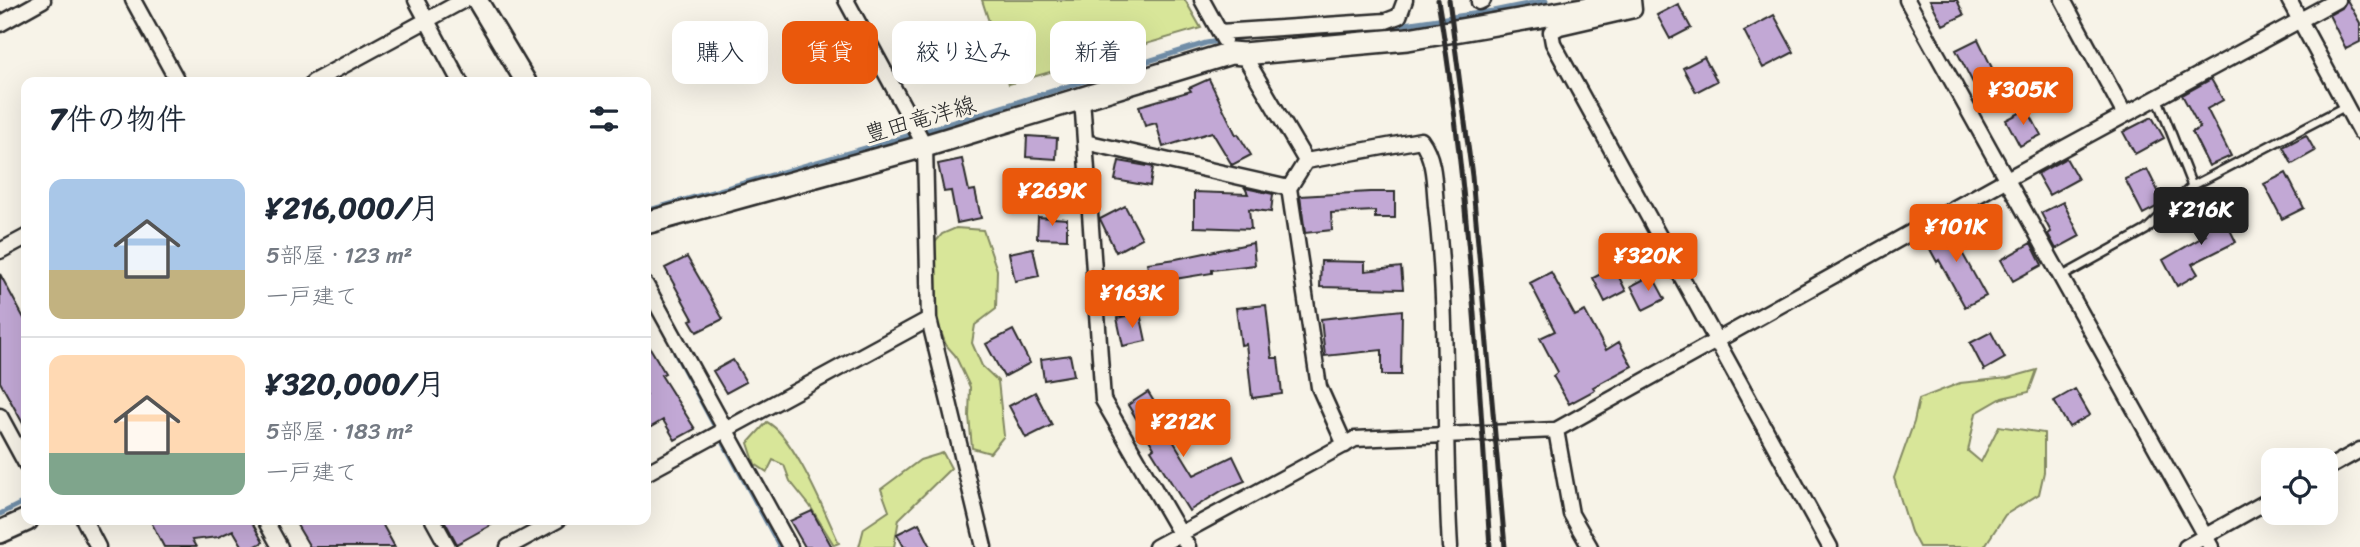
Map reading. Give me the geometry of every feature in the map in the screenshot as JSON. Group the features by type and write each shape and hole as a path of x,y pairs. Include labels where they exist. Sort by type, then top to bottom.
{"main road":[{"name":"豊田竜洋線","path":"651,222 925,146 1237,54 1408,39 1622,0"},
{"path":"0,532 21,523"}],"street":[{"path":"0,24 44,0"},
{"path":"133,0 175,77"},
{"path":"416,0 457,77"},
{"path":"322,77 464,0"},
{"path":"477,0 523,77"},
{"path":"846,0 925,146 929,319 984,547"},
{"path":"1202,0 1220,32 1306,161"},
{"path":"1220,32 1386,21 1399,16 1405,0"},
{"path":"1633,0 1634,10 1560,27 1551,32 1553,43 1830,547"},
{"path":"1907,0 2208,542"},
{"path":"2063,0 2125,115"},
{"path":"2289,0 2360,132"},
{"path":"1156,547 1184,541 1355,439 1556,430 2007,179 2337,0"},
{"path":"1082,98 1103,400 1184,541"},
{"path":"1345,444 1319,387 1289,188 1306,161 1421,140 1430,152 1439,230 1450,547"},
{"path":"1085,142 1289,188"},
{"path":"0,251 21,240"},
{"path":"651,294 790,547"},
{"path":"651,469 929,319"},
{"path":"0,416 21,455"},
{"path":"1556,430 1572,514 1590,547"},
{"path":"2338,462 2360,450"},
{"path":"2186,547 2208,542 2261,506"},
{"path":"87,525 98,547"},
{"path":"268,525 280,547"},
{"path":"436,525 448,547"},
{"path":"508,547 549,525"}],"lane":[{"path":"2157,97 2193,186"},
{"path":"2061,277 2147,230 2193,186 2346,106"}],"green space":[{"path":"982,0 1185,0 1201,28 1146,44 1146,21 1050,21 1050,72 1036,76 1036,21 989,21"},
{"path":"956,228 983,230 997,270 996,309 975,325 972,343 982,366 998,381 1004,436 990,453 972,448 970,387 955,355 946,345 937,321 928,276 928,251 942,234"},
{"path":"2037,370 2029,392 2002,398 1976,413 1968,451 1981,462 1999,426 2044,433 2044,472 2039,494 2005,515 1984,547 1919,547 1911,532 1894,478 1914,422 1919,399 1960,383 2008,378"},
{"path":"767,422 788,443 798,459 839,543 834,545 810,506 790,481 784,465 773,460 767,472 755,464 748,443"},
{"path":"943,453 951,468 899,519 894,547 859,547 864,528 889,511 881,489 920,460"}],"building":[{"path":"1930,0 1957,0 1964,15 1943,25"},
{"path":"2347,0 2360,23 2360,42 2346,49 2329,15 2342,8"},
{"path":"1678,4 1691,28 1670,39 1657,15"},
{"path":"1774,15 1794,52 1763,68 1744,31"},
{"path":"1978,39 1995,74 1974,85 1956,50"},
{"path":"1704,57 1717,81 1696,92 1683,68"},
{"path":"1209,79 1236,135 1238,134 1251,155 1232,165 1212,132 1163,147 1156,123 1145,126 1139,106 1191,91 1189,88"},
{"path":"2211,79 2223,100 2207,109 2231,156 2209,166 2192,132 2200,128 2182,95"},
{"path":"2027,109 2041,135 2020,146 2006,120"},
{"path":"2152,117 2164,138 2135,154 2123,132"},
{"path":"2306,135 2315,151 2292,164 2283,147"},
{"path":"1027,136 1057,138 1056,159 1026,157"},
{"path":"2066,158 2078,179 2049,195 2037,174"},
{"path":"962,159 969,191 975,190 981,218 957,223 951,191 944,192 938,164"},
{"path":"1119,161 1153,167 1150,186 1115,180"},
{"path":"2147,169 2164,203 2143,214 2125,179"},
{"path":"2286,173 2304,208 2282,219 2264,184"},
{"path":"1032,181 1038,209 1014,213 1009,186"},
{"path":"1245,188 1273,194 1271,212 1249,209 1251,229 1194,227 1194,192 1248,194"},
{"path":"1395,192 1395,218 1375,218 1375,211 1331,213 1332,230 1305,233 1300,196"},
{"path":"2063,202 2080,236 2056,249 2041,213"},
{"path":"1125,206 1142,238 1116,252 1100,219"},
{"path":"2219,207 2236,242 2192,264 2198,274 2177,286 2163,260 2206,235 2197,218"},
{"path":"1038,217 1067,219 1067,239 1037,238"},
{"path":"1954,224 1966,246 1960,249 1986,296 1965,307 1925,240"},
{"path":"1253,243 1255,265 1212,270 1212,273 1150,283 1147,263"},
{"path":"2031,243 2042,265 2013,281 2001,260"},
{"path":"1033,248 1039,276 1015,281 1009,253"},
{"path":"687,257 723,319 697,332 690,320 693,319 665,268"},
{"path":"1321,261 1365,262 1365,271 1401,267 1403,289 1320,287"},
{"path":"1614,267 1626,291 1605,302 1593,278"},
{"path":"1551,272 1575,316 1585,311 1606,350 1619,342 1632,366 1593,387 1595,390 1569,404 1553,376 1558,372 1540,338 1555,331 1530,283"},
{"path":"0,274 21,313 21,420 0,382"},
{"path":"1652,275 1665,299 1643,310 1631,286"},
{"path":"1266,305 1272,358 1278,358 1282,394 1252,398 1246,344 1241,345 1236,308"},
{"path":"1402,310 1401,375 1382,375 1382,350 1325,356 1321,319"},
{"path":"1140,313 1146,341 1123,346 1117,318"},
{"path":"1013,330 1030,363 1004,377 986,344"},
{"path":"1991,332 2005,358 1984,370 1970,343"},
{"path":"651,349 665,373 661,375 695,429 675,440 663,420 651,427"},
{"path":"1070,355 1074,375 1044,380 1041,359"},
{"path":"733,360 746,382 726,393 713,371"},
{"path":"2075,389 2090,415 2069,427 2054,401"},
{"path":"1035,392 1052,425 1026,438 1009,406"},
{"path":"1148,392 1163,416 1159,418 1194,475 1233,456 1245,481 1223,490 1189,511 1151,450 1154,448 1128,405"},
{"path":"812,511 832,547 805,547 790,521"},
{"path":"919,523 931,547 904,547 897,534"},
{"path":"153,525 253,525 263,542 254,547 243,547 233,530 218,537 192,540 196,547 164,547"},
{"path":"297,525 383,525 395,547 310,547"},
{"path":"447,525 491,525 457,544"}],"waterway":[{"path":"1390,26 1493,11 1546,0"},
{"path":"1341,31 1373,28"},
{"path":"651,210 928,130 1206,43 1244,37"},
{"path":"675,353 780,547"},
{"path":"0,514 21,504"}],"railway":[{"path":"1438,0 1464,204 1490,547"},
{"path":"1449,0 1472,176 1505,547"}]}
